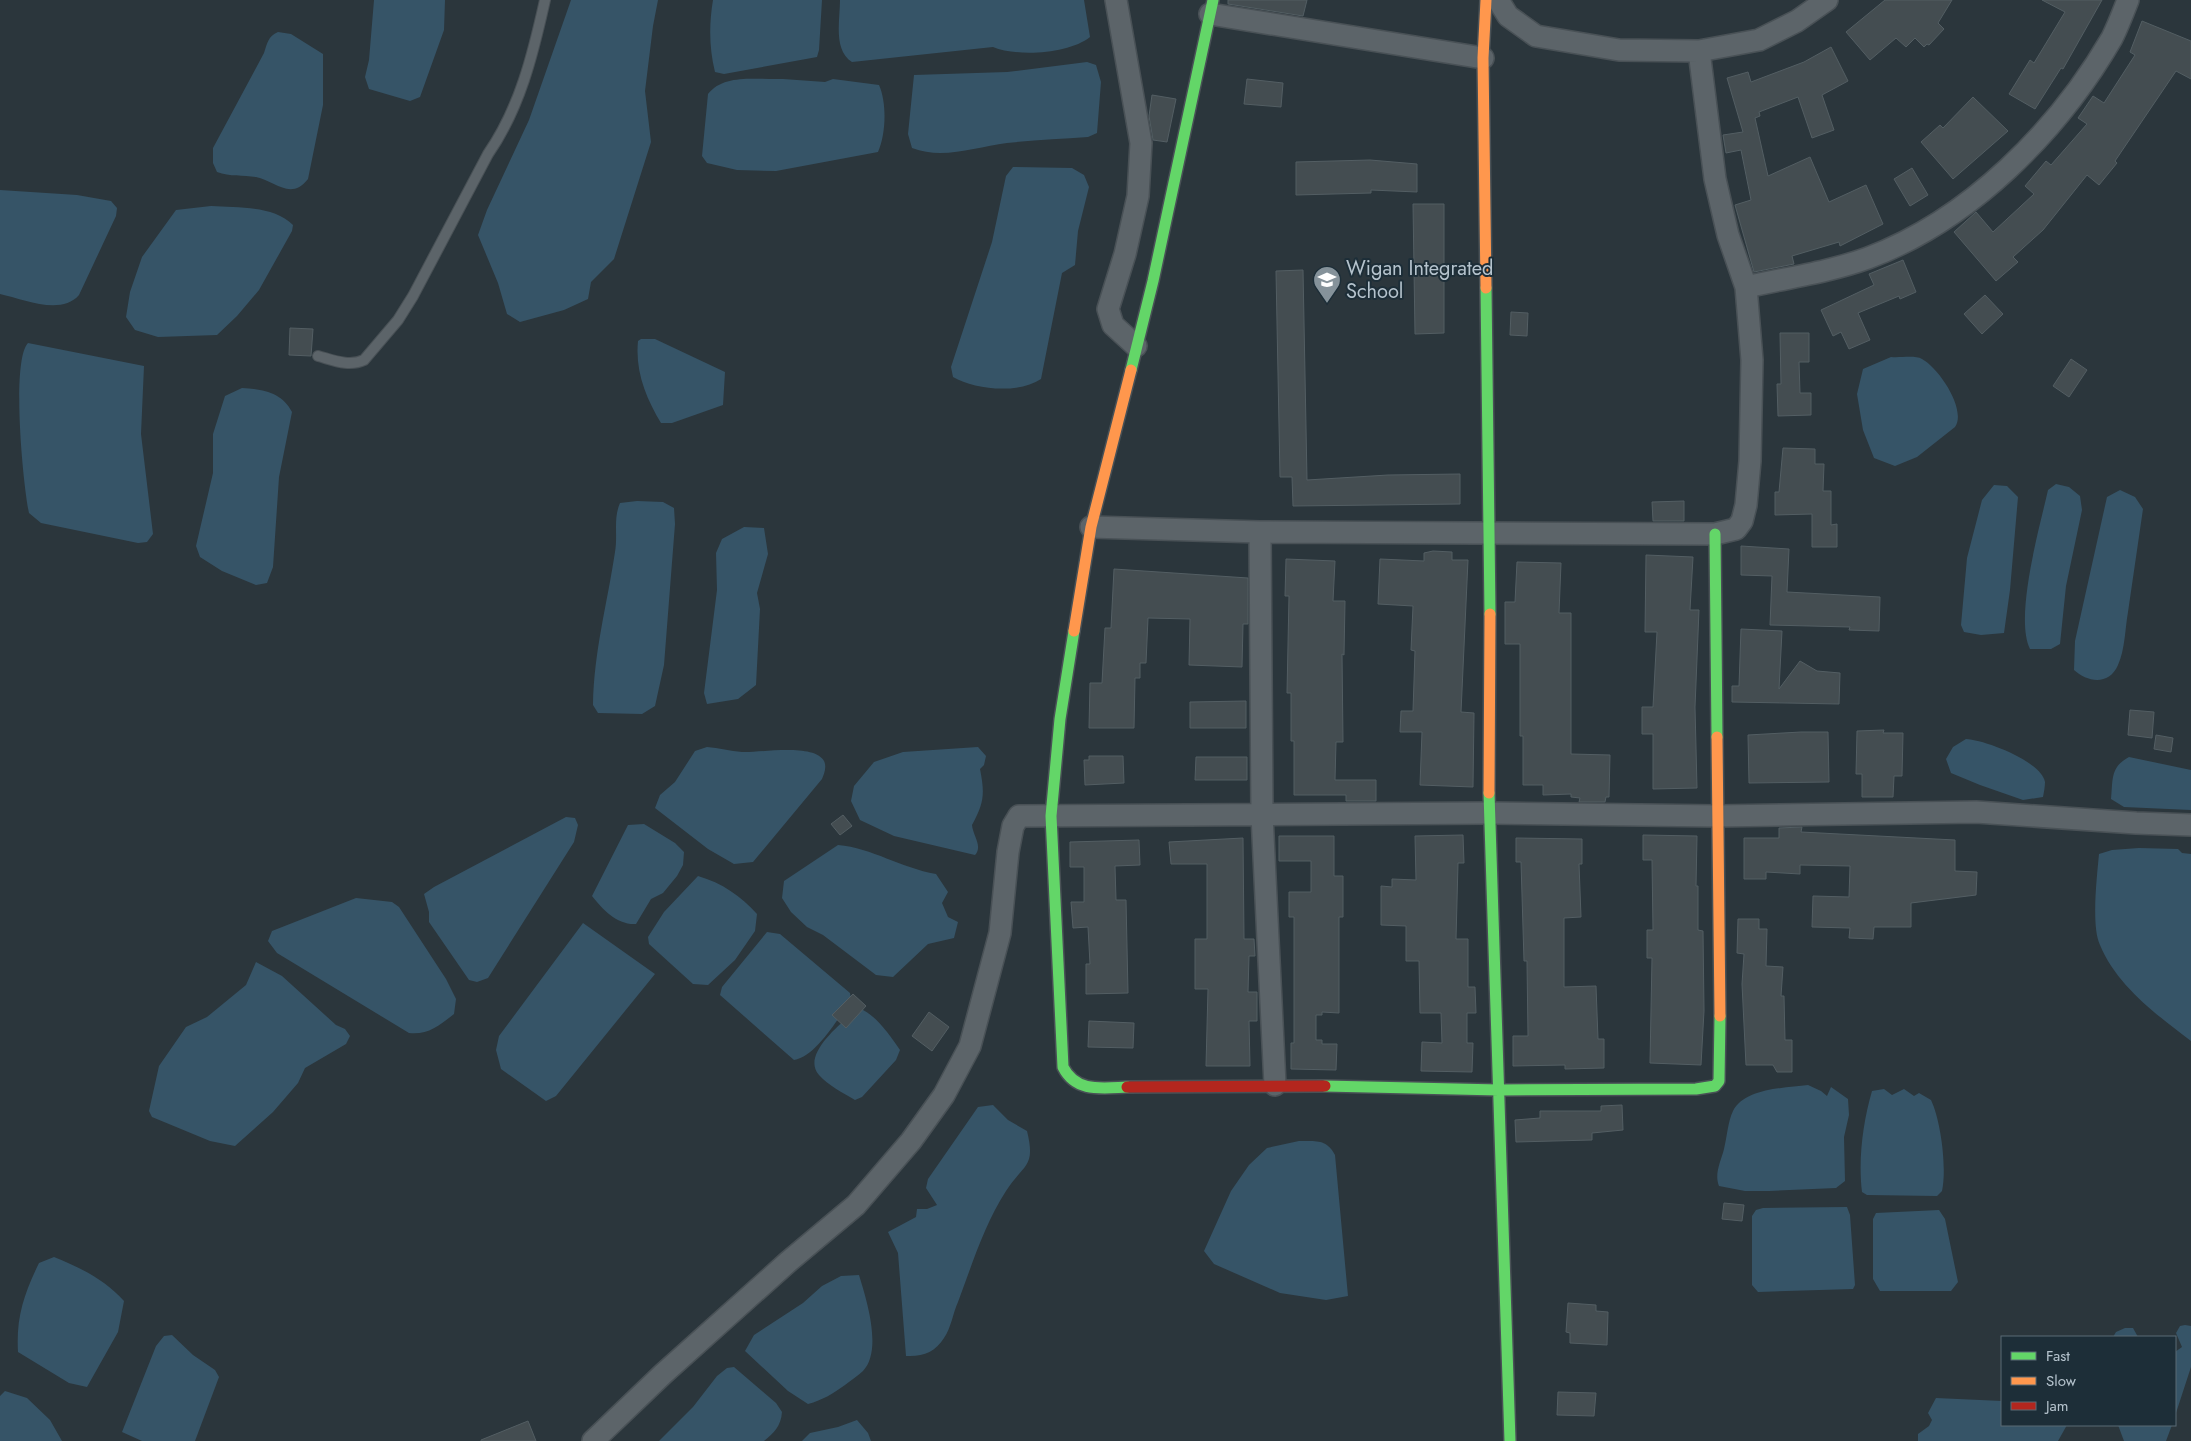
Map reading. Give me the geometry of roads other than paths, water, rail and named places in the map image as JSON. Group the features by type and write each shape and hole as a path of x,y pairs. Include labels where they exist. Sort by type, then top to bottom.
{"street":[{"path":"1116,0 1140,143 1138,196 1126,254 1108,309 1113,325 1136,346"},
{"path":"1486,0 1483,58 1490,531 1489,813 1510,1441"},
{"path":"1498,0 1508,16 1520,27 1545,39 1619,50 1699,51 1759,40 1797,21 1827,0"},
{"path":"1746,287 1868,258 1922,232 1976,197 2034,144 2075,94 2112,37 2128,0"},
{"path":"1483,58 1211,7 1153,281 1091,527 1060,719 1051,816 1064,1068 1068,1078 1076,1084 1087,1088 1276,1085 1499,1090 1696,1089 1715,1086 1719,1081 1720,1057 1715,534"},
{"path":"1091,527 1260,532 1490,531 1715,534 1736,529 1742,521 1746,505 1750,461 1752,360 1746,287 1728,235 1715,179 1699,51"},
{"path":"1260,532 1262,815 1276,1085"},
{"path":"593,1441 663,1374 788,1262 856,1205 911,1141 944,1095 970,1046 1000,933 1008,852 1013,826 1019,816 1489,813 1718,816 1976,812 2191,825"}],"lane":[{"path":"318,356 345,363 358,363 364,360 398,320 413,296 488,154 503,132 518,100 526,78 546,0"}],"water":[{"path":"374,0 445,0 444,30 420,97 410,101 369,89 365,77 369,60"},
{"path":"571,0 658,0 645,91 651,142 614,259 591,282 588,299 564,310 520,322 507,314 498,283 478,235 487,210 529,120"},
{"path":"713,0 822,0 817,57 724,74 715,72 710,36"},
{"path":"840,0 1084,0 1090,37 1081,43 1069,47 1043,52 1015,52 993,47 852,62 846,57 840,42"},
{"path":"278,32 291,34 323,54 323,105 308,179 295,189 283,188 256,177 222,174 217,172 213,163 213,148 264,53 268,41"},
{"path":"1087,62 1096,65 1101,82 1097,133 1088,137 1007,143 947,153 935,153 912,148 908,134 914,75 1007,72"},
{"path":"783,79 825,82 833,79 879,85 882,92 884,109 884,128 878,152 776,171 737,170 707,163 702,156 708,94 715,87 732,80"},
{"path":"1013,167 1072,168 1084,175 1089,187 1078,231 1075,265 1062,273 1041,379 1021,387 985,387 973,385 953,377 951,367 992,242 1006,176"},
{"path":"0,190 77,195 111,201 117,208 116,216 79,295 71,301 52,305 41,304 0,294"},
{"path":"211,206 265,211 285,219 293,225 292,231 259,290 237,316 217,335 158,337 135,330 126,317 130,292 142,257 176,210"},
{"path":"641,339 655,339 725,372 723,405 672,423 661,423 646,394 640,374 638,341"},
{"path":"28,343 144,366 141,434 153,534 147,542 138,543 41,523 29,513 24,477 19,397 23,354"},
{"path":"1891,357 1915,357 1929,364 1949,390 1957,410 1958,420 1955,427 1917,457 1895,466 1874,458 1863,430 1857,394 1863,369"},
{"path":"242,388 257,389 271,393 283,400 292,412 279,477 273,567 267,583 256,585 222,571 200,557 196,546 213,473 213,434 225,396"},
{"path":"2056,484 2069,487 2080,496 2082,510 2066,586 2060,644 2051,649 2030,649 2026,634 2025,616 2030,571 2048,490"},
{"path":"1994,485 2007,486 2018,497 2010,590 2004,633 1981,635 1964,632 1961,625 1967,558 1982,500"},
{"path":"2120,490 2135,497 2143,509 2122,653 2114,672 2104,679 2098,680 2085,677 2074,670 2075,641 2107,497"},
{"path":"637,501 663,502 674,508 675,524 664,665 655,706 642,714 598,713 593,705 594,685 598,647 616,546 618,509 620,503"},
{"path":"744,527 764,528 768,554 757,593 760,609 756,685 738,699 707,704 704,693 717,590 716,553 722,539"},
{"path":"1966,739 1986,743 2011,753 2034,767 2041,774 2045,782 2043,797 2023,800 1951,773 1946,759 1953,747"},
{"path":"707,747 742,752 786,750 809,752 818,755 825,763 822,779 753,862 734,864 708,849 655,808 660,795 675,782 695,751"},
{"path":"978,747 986,756 984,765 980,769 983,785 981,804 972,825 978,844 975,855 894,836 860,820 851,801 854,786 874,762 903,752"},
{"path":"2129,757 2191,770 2191,810 2124,807 2111,799 2115,770 2118,765"},
{"path":"566,817 575,818 578,825 574,842 488,978 477,982 469,980 429,922 429,912 424,894"},
{"path":"644,824 675,843 684,852 683,865 677,876 663,893 651,899 636,924 629,924 611,916 592,896 628,825"},
{"path":"838,845 863,850 936,874 948,892 942,903 948,917 958,922 954,938 928,944 893,977 876,975 823,935 807,927 791,912 782,898 784,881"},
{"path":"2139,848 2178,849 2182,853 2191,854 2191,1041 2127,987 2107,960 2097,937 2095,901 2099,854 2112,850"},
{"path":"698,876 715,882 731,891 757,914 755,931 735,960 708,985 693,984 649,944 648,937 664,912"},
{"path":"356,898 392,902 399,907 446,979 456,999 454,1014 438,1026 422,1033 409,1033 277,953 268,941 272,931"},
{"path":"583,923 655,974 556,1096 546,1101 501,1069 496,1050 499,1036"},
{"path":"767,932 780,934 850,993 851,1000 819,1044 803,1057 794,1060 720,995 722,987"},
{"path":"256,962 282,976 336,1025 345,1029 350,1036 346,1044 305,1068 298,1083 273,1112 235,1146 210,1141 152,1117 149,1111 159,1066 186,1027 207,1017 246,985"},
{"path":"859,1008 877,1020 900,1050 896,1060 862,1097 855,1100 836,1089 819,1075 815,1067 815,1057 835,1029"},
{"path":"1808,1085 1827,1096 1831,1087 1848,1099 1849,1115 1844,1137 1845,1181 1836,1188 1769,1191 1745,1191 1719,1186 1717,1177 1731,1115 1739,1103 1756,1093 1766,1090"},
{"path":"1884,1089 1892,1095 1904,1089 1914,1096 1919,1093 1931,1100 1938,1120 1944,1170 1942,1191 1937,1196 1867,1195 1862,1192 1861,1154 1866,1115 1872,1091"},
{"path":"993,1105 1008,1120 1027,1131 1029,1159 1006,1191 991,1217 944,1338 937,1347 928,1353 918,1356 906,1356 898,1253 888,1232 916,1217 917,1209 927,1209 937,1205 926,1188 928,1179 978,1107"},
{"path":"1299,1141 1320,1142 1328,1146 1335,1155 1348,1296 1326,1300 1280,1293 1214,1264 1204,1251 1231,1191 1249,1165 1267,1148"},
{"path":"1847,1207 1850,1215 1855,1285 1853,1289 1758,1292 1752,1285 1752,1216 1756,1210 1763,1208"},
{"path":"1939,1210 1945,1219 1958,1282 1951,1291 1880,1291 1873,1279 1873,1219 1876,1213"},
{"path":"54,1257 92,1275 108,1286 124,1301 118,1332 87,1387 69,1383 18,1352 18,1328 22,1306 29,1285 39,1263"},
{"path":"859,1275 871,1324 872,1350 869,1362 863,1371 845,1385 818,1401 808,1404 788,1391 745,1351 754,1335 803,1303 822,1286 841,1276"},
{"path":"2180,1326 2191,1326 2191,1367 2176,1413 2176,1351 2182,1347 2176,1333"},
{"path":"2125,1328 2133,1328 2137,1336 2114,1336 2116,1332"},
{"path":"172,1335 193,1355 215,1370 219,1377 195,1441 142,1441 122,1432 156,1346 164,1336"},
{"path":"734,1367 776,1403 782,1412 779,1425 771,1435 764,1441 659,1441 693,1407 717,1376 727,1368"},
{"path":"5,1391 27,1398 50,1420 62,1441 0,1441 0,1396"},
{"path":"1936,1398 2001,1401 2001,1426 2066,1426 2058,1441 1918,1441 1918,1434 1929,1426 1932,1420 1928,1413"},
{"path":"857,1420 868,1433 871,1441 802,1441 810,1433 838,1427"},
{"path":"2118,1426 2172,1426 2166,1441 2124,1441"}],"place":[{"name":"Wigan Integrated School","path":"1327,304"}]}
